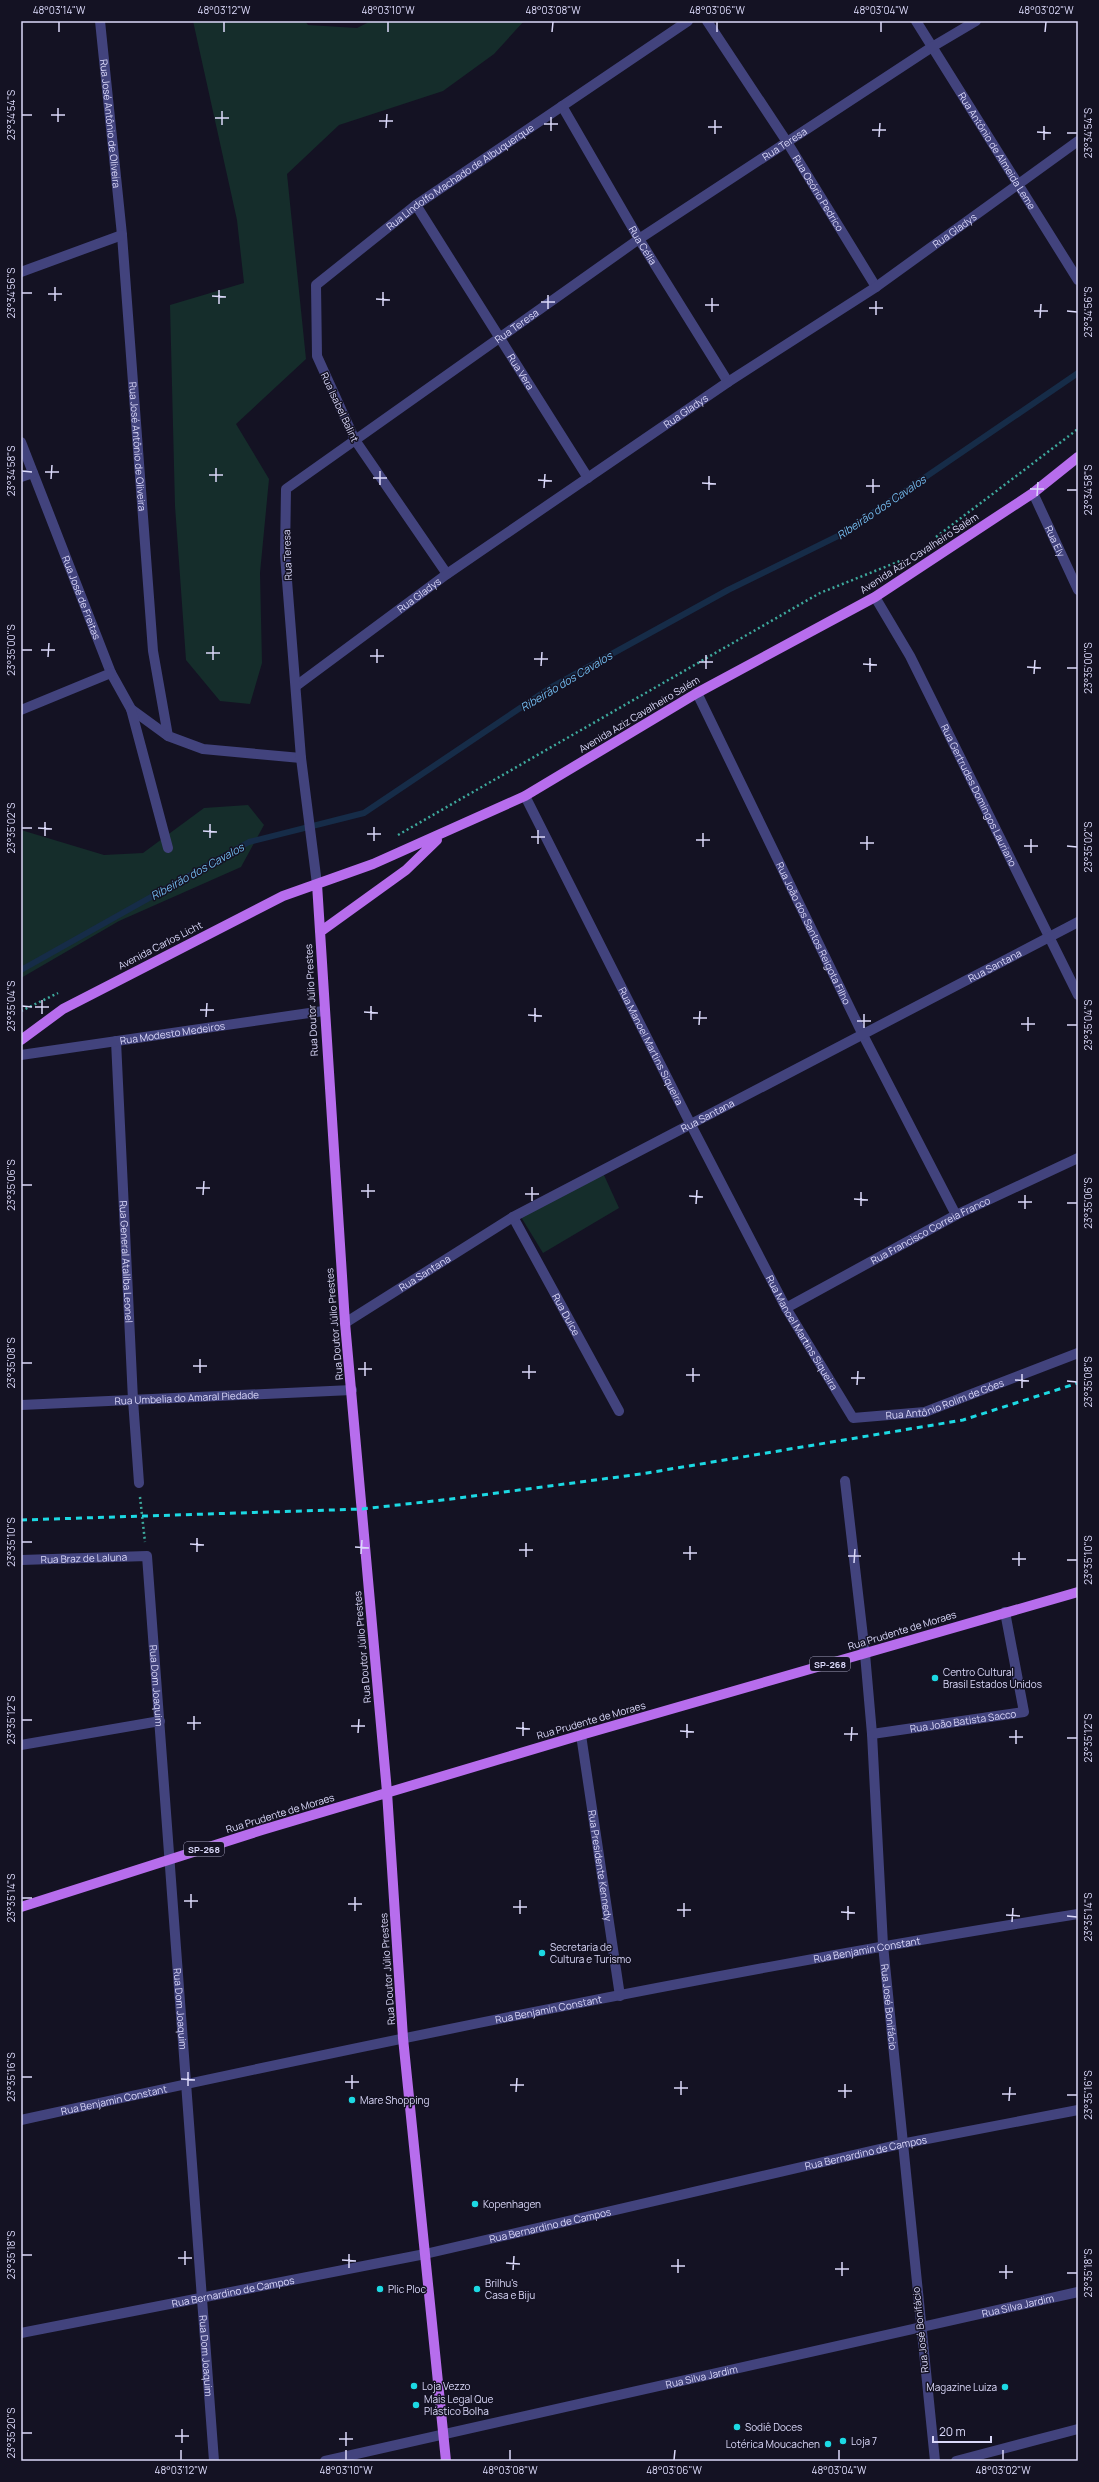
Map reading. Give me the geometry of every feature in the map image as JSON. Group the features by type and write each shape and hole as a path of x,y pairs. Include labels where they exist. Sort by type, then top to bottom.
{"main road":[{"name":"Avenida Aziz Cavalheiro Salém","path":"317,884 373,864 442,835 525,796 696,693 875,598 1033,493 1078,457"},
{"path":"320,932 406,870 442,835"},
{"name":"Rua Doutor Júlio Prestes","path":"317,884 345,1323 387,1792 404,2038 446,2461"},
{"name":"Avenida Carlos Licht","path":"21,1040 63,1009 283,896 317,884"},
{"name":"Rua Prudente de Moraes","path":"21,1907 387,1792 581,1734 1078,1592"}],"street":[{"name":"Rua José Antônio de Oliveira","path":"100,21 122,235 153,651 168,736"},
{"name":"Rua Lindolfo Machado de Albuquerque","path":"316,285 416,205 688,21"},
{"name":"Rua Osório Pedrico","path":"707,21 787,142 876,287"},
{"name":"Rua Antônio de Almeida Leme","path":"916,21 1078,280"},
{"name":"Rua Teresa","path":"308,804 301,758 285,555 286,489 639,239 932,47 976,21"},
{"name":"Rua Célia","path":"562,106 639,239 728,382"},
{"name":"Rua Gladys","path":"296,686 446,574 728,382 876,287 1078,141"},
{"name":"Rua Vera","path":"416,205 498,339 588,478"},
{"path":"21,272 122,235"},
{"name":"Rua Isabel Balint","path":"316,285 317,356 355,440 446,574"},
{"name":"Rua José de Freitas","path":"21,442 111,673 131,709 168,736"},
{"path":"21,477 33,473"},
{"name":"Rua Ely","path":"1033,493 1078,590"},
{"name":"Rua Gertrudes Domingos Lauriano","path":"875,598 910,656 1048,938 1078,995"},
{"path":"21,710 111,673"},
{"name":"Rua João dos Santos Reigota Filho","path":"696,693 862,1033 956,1215"},
{"path":"131,709 168,848"},
{"path":"168,736 203,750 301,758"},
{"name":"Rua Manoel Martins Siqueira","path":"525,796 690,1123 786,1308 853,1418"},
{"name":"Rua Doutor Júlio Prestes","path":"308,804 317,884"},
{"name":"Rua Santana","path":"345,1323 513,1217 862,1033 1078,922"},
{"name":"Rua Modesto Medeiros","path":"21,1055 324,1011"},
{"name":"Rua General Ataliba Leonel","path":"116,1041 133,1400 139,1483"},
{"name":"Rua Francisco Correia Franco","path":"786,1308 956,1215 1078,1158"},
{"name":"Rua Dulce","path":"513,1217 619,1411"},
{"name":"Rua Antônio Rolim de Góes","path":"853,1418 924,1412 1078,1353"},
{"name":"Rua Umbelia do Amaral Piedade","path":"21,1405 352,1390"},
{"name":"Rua José Bonifácio","path":"845,1481 865,1654 872,1734 883,1945 901,2144 934,2461"},
{"name":"Rua Braz de Laluna","path":"21,1560 147,1556"},
{"name":"Rua Dom Joaquim","path":"147,1556 214,2461"},
{"name":"Rua João Batista Sacco","path":"872,1734 1024,1712 1005,1612"},
{"path":"21,1745 160,1721"},
{"name":"Rua Presidente Kennedy","path":"581,1734 620,1996"},
{"name":"Rua Benjamin Constant","path":"21,2120 187,2083 404,2038 883,1945 1078,1914"},
{"name":"Rua Bernardino de Campos","path":"21,2333 202,2299 425,2254 901,2144 1078,2110"},
{"name":"Rua Silva Jardim","path":"325,2461 1078,2292"},
{"path":"956,2461 1078,2429"}],"path":[{"path":"934,538 1078,429"},
{"path":"396,836 820,593 903,560"},
{"path":"21,1011 64,990"},
{"path":"139,1483 147,1556"}],"green space":[{"path":"193,21 305,21 308,25 357,28 371,21 524,21 494,54 443,91 339,125 287,174 306,359 236,424 269,479 260,573 262,663 250,704 220,701 186,660 175,506 170,305 244,283 237,220"},
{"path":"248,805 264,825 241,867 119,921 21,978 21,830 104,855 143,853 204,808"},
{"path":"603,1173 619,1208 543,1253 521,1217"}],"waterway":[{"name":"Ribeirão dos Cavalos","path":"21,970 249,842 364,813 550,688 728,590 842,534 1078,373"}],"railway":[{"path":"21,1520 362,1509 451,1499 641,1474 963,1420 1078,1383"}],"place":[{"name":"Centro Cultural Brasil Estados Unidos","path":"935,1678"},
{"name":"Secretaria de Cultura e Turismo","path":"542,1953"},
{"name":"Mare Shopping","path":"352,2100"},
{"name":"Kopenhagen","path":"475,2204"},
{"name":"Plic Ploc","path":"380,2289"},
{"name":"Brilhu's Casa e Biju","path":"477,2289"},
{"name":"Loja Vezzo","path":"414,2386"},
{"name":"Magazine Luiza","path":"1005,2387"},
{"name":"Mais Legal Que Plástico Bolha","path":"416,2405"},
{"name":"Sodiê Doces","path":"737,2427"},
{"name":"Loja 7","path":"843,2441"},
{"name":"Lotérica Moucachen","path":"828,2444"}]}
